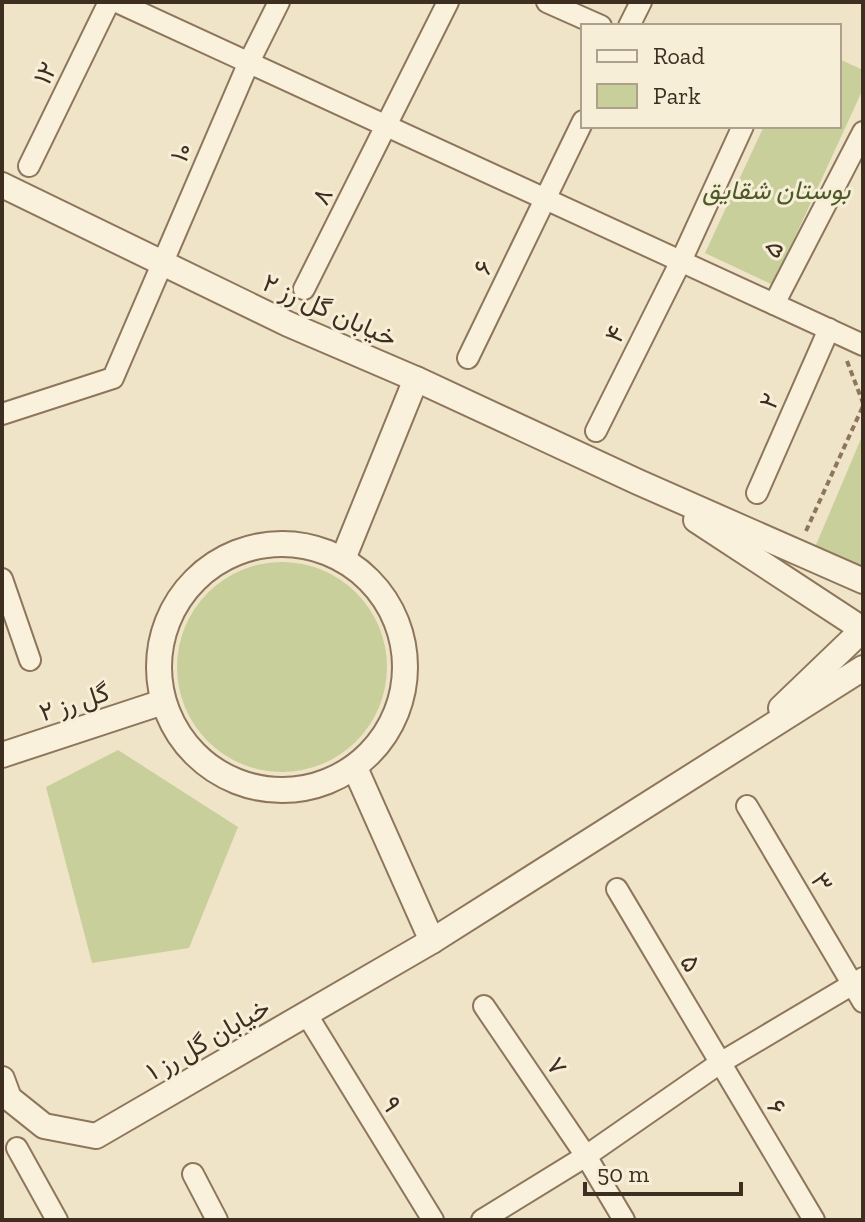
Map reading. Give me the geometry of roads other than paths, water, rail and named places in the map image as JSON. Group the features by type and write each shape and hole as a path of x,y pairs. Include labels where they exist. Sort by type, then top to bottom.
{"street":[{"name":"۱۲","path":"29,166 109,2"},
{"path":"117,2 863,345"},
{"name":"۱۰","path":"2,414 113,378 249,62 279,2"},
{"name":"۸","path":"304,289 448,2"},
{"path":"547,2 596,24"},
{"path":"630,24 641,2"},
{"path":"545,199 581,125"},
{"path":"681,261 742,128"},
{"name":"۵","path":"774,304 863,132"},
{"name":"خیابان گل رز ۲","path":"2,185 288,324 863,581"},
{"name":"۶","path":"468,358 545,199"},
{"name":"۴","path":"596,431 681,261"},
{"name":"۲","path":"757,493 829,329"},
{"path":"343,559 416,379"},
{"name":"خیابان گل رز ۲","path":"638,482 859,629"},
{"path":"271,543 309,545 343,559 375,585 397,620 406,660 402,701 384,739 355,768 318,786 280,792 241,785 207,766 180,738 163,702 158,667 163,632 178,599 203,571 235,552 271,543"},
{"path":"2,579 30,660"},
{"path":"742,746 859,629"},
{"path":"742,746 863,668"},
{"name":"۲ گل رز","path":"2,755 163,702"},
{"name":"خیابان گل رز ۱","path":"5,1088 44,1126 96,1136 432,941 742,746"},
{"path":"355,768 432,941"},
{"name":"۳","path":"747,806 860,988"},
{"name":"۵","path":"617,889 720,1063"},
{"path":"482,1220 586,1156 720,1063 860,988"},
{"name":"۷","path":"484,1006 586,1156"},
{"name":"۹","path":"307,1015 433,1220"},
{"name":"۶","path":"720,1063 814,1220"},
{"path":"17,1148 57,1220"},
{"path":"586,1156 624,1220"},
{"path":"193,1174 217,1220"}],"park label":[{"name":"بوستان شقایق","path":"776,190"}]}
